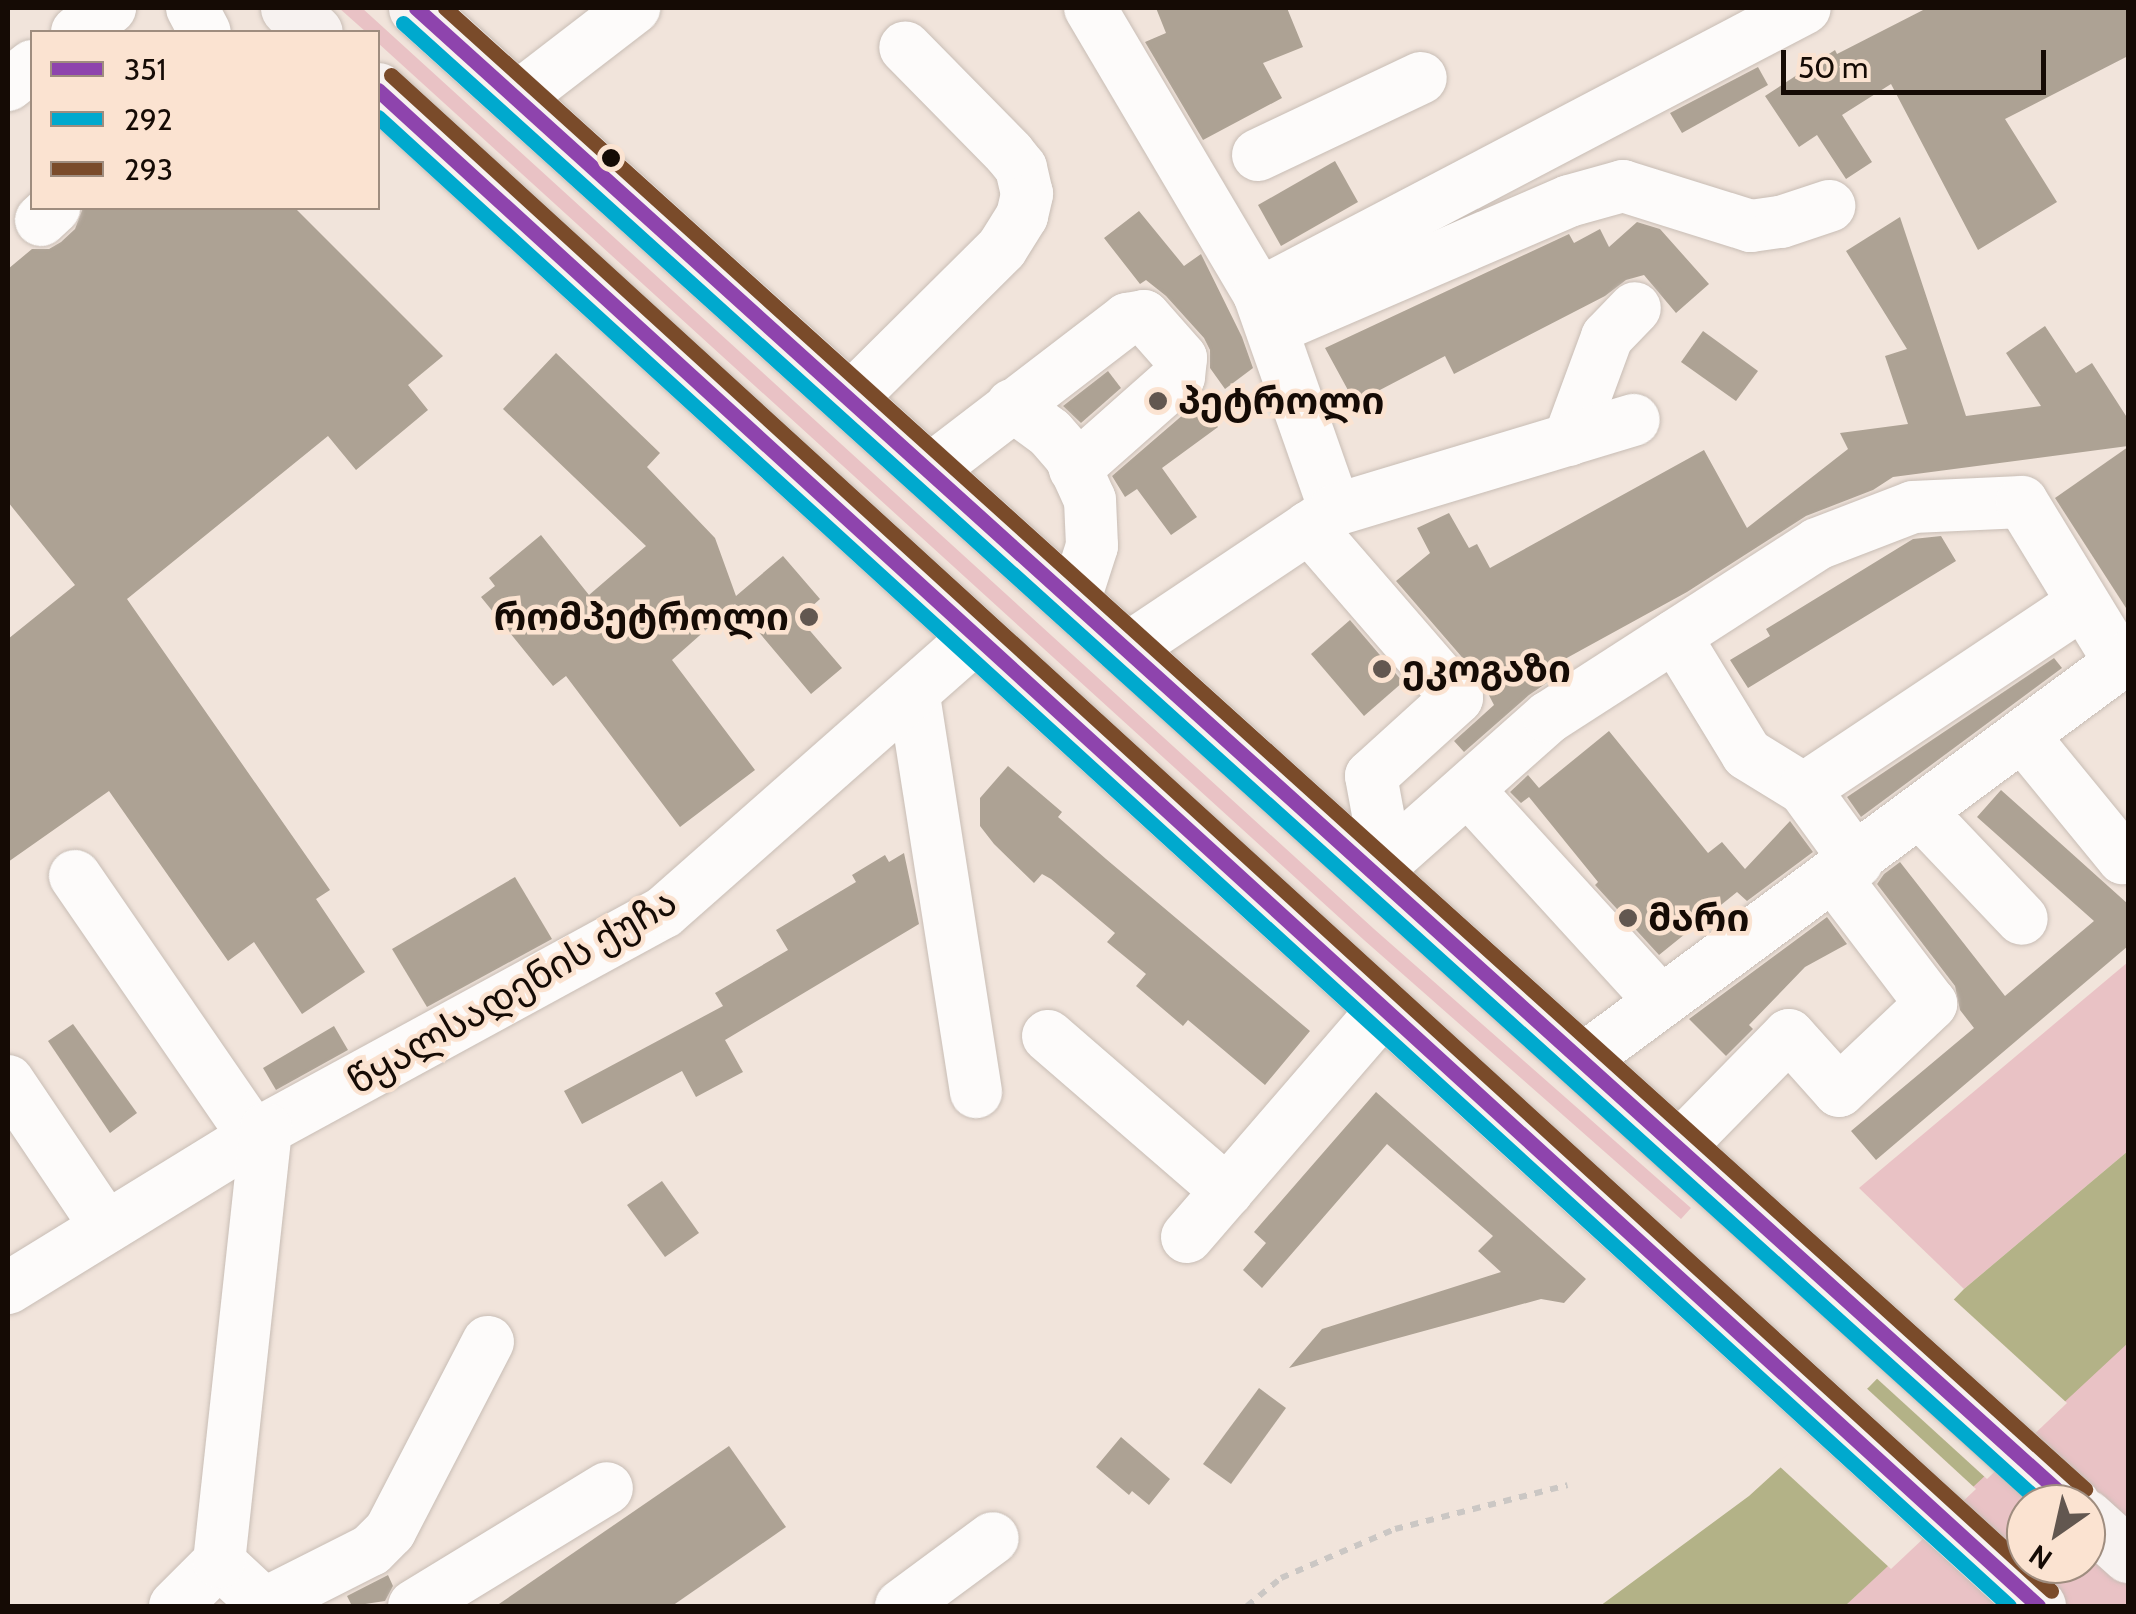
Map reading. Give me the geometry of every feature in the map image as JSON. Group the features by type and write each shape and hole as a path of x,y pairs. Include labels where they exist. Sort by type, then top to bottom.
{"main road":[{"path":"288,8 313,30"},
{"path":"416,8 1126,650 1380,868 1581,1061 2050,1484"},
{"path":"388,109 976,638 2038,1606"},
{"path":"2106,1535 2128,1555"}],"street":[{"path":"192,8 205,30"},
{"path":"517,98 634,8"},
{"path":"1090,8 1266,311 1322,518 1457,698 1371,776 1380,868"},
{"path":"1266,311 1805,8"},
{"path":"850,399 1002,248 1022,216 1027,194 1021,168 1009,152 904,47"},
{"path":"8,85 30,68"},
{"path":"1258,155 1421,78"},
{"path":"1266,311 1569,201 1623,186 1751,226 1781,222 1830,206"},
{"path":"1569,440 1607,337 1635,308"},
{"path":"929,471 1126,319 1144,316 1181,358 1179,377 1076,469"},
{"path":"1012,405 1050,433 1076,469 1090,500 1092,546 1074,602"},
{"path":"1126,650 1322,518 1634,420"},
{"path":"1380,868 1549,717 1817,544 1912,507 2022,502 2083,602 2125,661 1846,870 1660,1000 1581,1061"},
{"path":"1804,790 2083,602"},
{"path":"1674,636 1747,754 1804,790 1846,870 1931,1004 1838,1091 1789,1034 1694,1164"},
{"name":"წყალსადენის ქუჩა","path":"8,1288 260,1133 664,912 976,638"},
{"path":"914,696 976,1092"},
{"path":"2023,736 2122,858 2128,848"},
{"path":"1468,790 1660,1000"},
{"path":"1921,813 2022,919"},
{"path":"75,876 260,1133 219,1562 175,1606"},
{"path":"1187,1237 1384,1009"},
{"path":"1048,1036 1227,1191"},
{"path":"8,1081 106,1228"},
{"path":"219,1562 264,1606 353,1562 390,1531 488,1342"},
{"path":"414,1606 606,1488"},
{"path":"901,1606 994,1538"}],"path":[{"path":"1248,1606 1281,1578 1395,1529 1567,1485"}],"shaded area":[{"path":"339,8 362,8 1374,929 1691,1208 1681,1219 1364,940 380,45 380,30 364,30"},
{"path":"2128,962 2128,1151 1964,1289 1859,1188"},
{"path":"2128,1151 2128,1343 1845,1606 1600,1606 1749,1496 1869,1387 1964,1289"},
{"path":"2128,1343 2128,1606 1845,1606 2092,1372"}],"pier":[{"path":"1950,1296 2067,1403 1987,1479 1873,1375"},
{"path":"1863,1385 1976,1489 1891,1569 1777,1464"}],"building":[{"path":"1156,8 1287,8 1303,47 1263,63 1282,98 1203,140 1145,42 1166,33"},
{"path":"1927,8 2128,8 2128,56 2005,119 2057,202 1978,250 1891,84 1842,115 1872,162 1846,179 1817,135 1799,147 1765,96 1835,50 1837,54"},
{"path":"1758,67 1768,85 1682,133 1670,113"},
{"path":"1335,161 1358,202 1281,246 1258,205"},
{"path":"82,210 297,210 443,356 408,385 428,410 356,470 328,436 127,599 330,890 316,899 365,972 302,1014 254,942 228,961 109,791 8,862 8,639 75,585 8,502 8,269 32,249 49,249 75,229"},
{"path":"1139,211 1184,266 1201,254 1242,337 1253,368 1225,389 1210,368 1210,350 1204,338 1166,296 1146,280 1140,284 1104,238"},
{"path":"1900,217 1966,416 2041,406 2006,353 2045,326 2076,373 2092,363 2128,419 2128,446 1893,477 1873,490 1806,516 1687,592 1554,665 1560,674 1529,695 1464,752 1454,741 1494,705 1480,678 1396,581 1430,553 1417,528 1449,513 1469,548 1477,544 1490,568 1704,450 1747,528 1848,449 1840,433 1908,424 1885,356 1907,349 1846,251"},
{"path":"1637,222 1660,229 1709,284 1676,313 1644,275 1626,280 1605,296 1454,374 1445,356 1355,403 1325,348 1569,234 1574,243 1600,229 1609,247"},
{"path":"1703,331 1758,371 1736,401 1681,362"},
{"path":"556,353 660,453 647,467 715,538 736,596 783,556 820,599 799,618 842,668 811,694 735,604 672,660 755,770 680,827 566,676 553,686 481,597 495,586 489,578 541,535 589,595 646,546 503,409"},
{"path":"1108,371 1121,388 1081,423 1063,406"},
{"path":"1199,401 1218,427 1162,468 1197,517 1171,535 1137,489 1125,497 1112,476"},
{"path":"2128,447 2128,611 2055,498"},
{"path":"1941,536 1956,561 1748,688 1730,660 1770,636 1766,629 1913,539"},
{"path":"1350,620 1403,682 1364,716 1311,654"},
{"path":"2054,658 2062,668 1861,817 1847,797"},
{"path":"1609,731 1708,853 1722,842 1745,869 1790,821 1813,852 1747,901 1737,892 1659,955 1595,885 1598,882 1529,797 1521,803 1510,792 1528,775 1539,788"},
{"path":"1008,766 1062,812 1058,817 1310,1031 1265,1085 1188,1020 1183,1026 1136,986 1146,974 1107,942 1115,933 1051,879 1042,874 1034,883 994,844 980,826 980,798"},
{"path":"2001,790 2128,904 2128,946 1876,1160 1851,1131 1974,1028 1960,1010 1955,986 1877,884 1884,874 1900,862 2005,996 2094,921 1977,817"},
{"path":"904,853 919,924 725,1040 743,1072 696,1097 682,1071 582,1124 564,1091 723,1006 715,993 788,950 776,930 856,882 852,875 885,855 889,862"},
{"path":"515,877 552,939 427,1007 392,949"},
{"path":"1827,917 1847,944 1805,967 1749,1025 1753,1029 1726,1056 1689,1019"},
{"path":"73,1024 137,1113 110,1133 48,1041"},
{"path":"334,1026 348,1050 276,1090 263,1068"},
{"path":"1376,1092 1586,1279 1564,1303 1541,1299 1289,1368 1322,1329 1501,1272 1478,1251 1493,1236 1387,1144 1262,1288 1243,1270 1266,1243 1254,1232"},
{"path":"662,1181 699,1233 665,1257 627,1205"},
{"path":"1259,1388 1286,1408 1231,1484 1203,1464"},
{"path":"1121,1437 1170,1479 1149,1505 1132,1491 1129,1495 1096,1467"},
{"path":"729,1446 786,1527 672,1606 496,1606"},
{"path":"388,1575 393,1586 385,1601 352,1606 347,1596"}],"transit line":[{"name":"351","path":"416,8 2050,1484"},
{"name":"293","path":"445,8 2079,1484"},
{"name":"292","path":"403,23 2020,1484"},
{"name":"293","path":"391,75 2051,1591"},
{"name":"351","path":"380,92 2038,1606"},
{"name":"292","path":"380,119 2009,1606"}],"place":[{"name":"პეტროლი","path":"1158,401"},
{"name":"რომპეტროლი","path":"809,617"},
{"name":"ეკოგაზი","path":"1382,669"},
{"name":"მარი","path":"1628,918"}]}
